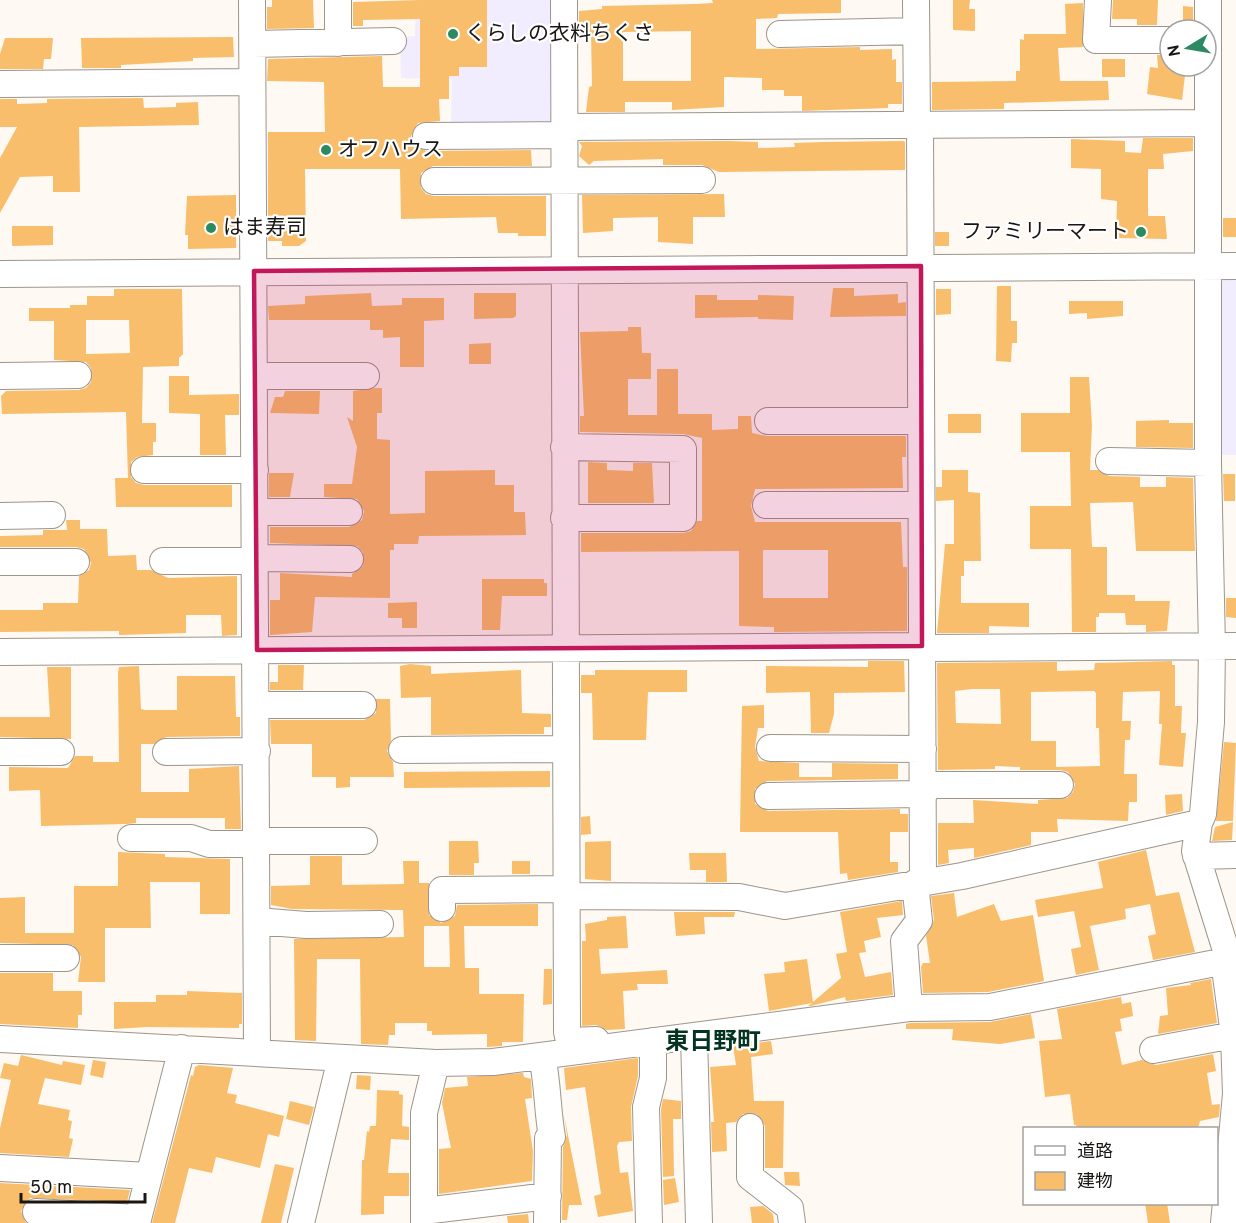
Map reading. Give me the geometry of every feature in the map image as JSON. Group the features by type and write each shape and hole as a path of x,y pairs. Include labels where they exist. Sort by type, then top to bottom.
{"street":[{"path":"252,0 257,650 257,1052"},
{"path":"338,0 338,43"},
{"path":"564,0 564,518 569,1041 606,1040 614,1046"},
{"path":"909,1008 904,940 919,921 924,790 921,266 916,0"},
{"path":"1098,0 1096,40 1158,40"},
{"path":"1208,0 1208,18"},
{"path":"780,34 916,32"},
{"path":"253,44 393,41"},
{"path":"1207,78 1208,463 1224,646 1211,722 1203,814 1199,823 1196,856 1230,960 1236,1094 1224,1223"},
{"path":"0,84 252,81"},
{"path":"426,136 565,131 918,125 1207,123"},
{"path":"434,181 702,180"},
{"path":"0,274 564,268 1236,266"},
{"path":"0,376 78,375"},
{"path":"255,376 366,376"},
{"path":"768,421 921,422"},
{"path":"564,447 683,449 683,518 564,518"},
{"path":"1109,461 1208,463"},
{"path":"144,470 255,470"},
{"path":"766,505 921,505"},
{"path":"256,512 350,512"},
{"path":"0,516 52,515"},
{"path":"163,561 350,559"},
{"path":"0,562 76,562"},
{"path":"0,652 1224,646"},
{"path":"256,705 363,705"},
{"path":"770,748 923,749"},
{"path":"402,750 566,749"},
{"path":"166,752 256,751"},
{"path":"0,752 61,752"},
{"path":"768,796 1060,785"},
{"path":"442,908 442,890 739,897 785,906 919,883 1096,848 1199,823"},
{"path":"131,838 191,838 209,844 364,841"},
{"path":"1196,856 1236,855"},
{"path":"257,921 306,925 380,924"},
{"path":"0,958 66,958"},
{"path":"0,1039 436,1063 493,1062 909,1008 990,1007 1230,960"},
{"path":"694,1036 699,1223"},
{"path":"1153,1050 1234,1040"},
{"path":"649,1223 646,1107 652,1078 653,1041"},
{"path":"46,1171 35,1217 137,1220 182,1048"},
{"path":"542,1056 549,1093 546,1100 552,1137 548,1138 547,1223"},
{"path":"301,1223 341,1058"},
{"path":"436,1063 424,1113 424,1217 548,1196"},
{"path":"750,1127 750,1177 790,1208 792,1223"},
{"path":"0,1168 149,1176"}],"highlighted area":[{"path":"921,266 922,646 257,650 254,271"}],"shaded area":[{"path":"416,0 554,0 557,113 547,126 451,125 452,80 401,78 400,37 415,36"},
{"path":"1221,280 1236,280 1236,455 1219,455"}],"building":[{"path":"272,0 313,0 314,28 267,29 267,7 272,7"},
{"path":"487,0 487,67 459,67 459,76 449,76 449,99 439,99 440,121 418,123 411,136 413,144 426,151 531,150 532,166 433,166 421,173 421,188 426,194 434,196 546,196 546,236 498,233 496,217 401,219 400,169 305,169 306,241 299,246 282,246 282,241 268,241 268,132 325,132 324,82 267,81 268,59 382,56 383,87 420,87 420,19 363,20 363,26 353,26 353,2"},
{"path":"712,0 841,0 841,13 778,14 777,18 756,19 756,49 860,47 860,50 892,49 892,60 896,59 896,82 902,82 902,104 888,104 888,108 802,111 802,96 784,96 784,90 762,90 762,78 724,77 724,107 672,110 672,102 625,102 625,112 586,112 589,87 592,86 591,33 579,33 579,11 602,9 602,6 713,3","holes":["691,31 691,81 623,81 623,32"]},
{"path":"953,0 970,0 969,9 975,9 975,31 953,30"},
{"path":"1113,0 1158,0 1157,25 1137,25 1137,19 1112,19"},
{"path":"1083,3 1083,47 1058,48 1060,81 1108,81 1109,100 1004,103 1004,109 932,110 932,82 1016,81 1016,71 1020,71 1020,39 1024,40 1024,34 1066,34 1065,4"},
{"path":"1183,6 1193,7 1193,18 1183,18"},
{"path":"233,37 234,57 193,58 193,61 121,65 121,68 82,68 81,38"},
{"path":"5,38 53,38 51,59 44,59 43,69 0,69 0,54"},
{"path":"1102,59 1125,59 1125,77 1102,77"},
{"path":"1150,67 1158,68 1158,78 1185,78 1182,100 1147,94"},
{"path":"143,98 144,108 176,107 176,103 198,102 199,125 79,127 80,192 53,192 53,176 20,177 0,213 0,158 17,127 0,127 0,99 17,99 17,104 47,103 47,99"},
{"path":"1143,138 1193,138 1193,151 1163,154 1164,169 1148,169 1148,216 1165,216 1167,239 1116,238 1117,201 1101,199 1101,169 1071,168 1071,139 1125,141 1125,152 1141,153"},
{"path":"903,141 905,142 905,170 719,172 702,165 663,165 663,159 594,161 589,165 579,156 582,146 579,142 758,142 758,148 795,147 794,143"},
{"path":"724,194 725,217 693,217 693,244 658,242 658,217 613,218 613,231 583,233 582,195"},
{"name":"はま寿司","path":"236,195 236,248 188,249 188,235 185,235 187,196"},
{"path":"1223,218 1236,218 1236,237 1223,237"},
{"path":"12,226 53,226 53,245 12,246"},
{"path":"935,232 949,232 949,246 935,246"},
{"path":"997,286 1011,286 1011,321 1017,321 1017,343 1012,343 1011,362 996,361"},
{"path":"833,288 854,288 854,296 898,294 898,303 906,302 906,316 830,317"},
{"path":"114,289 182,289 183,354 179,358 179,366 143,367 142,423 156,423 156,442 153,442 153,455 137,457 131,462 131,477 136,483 144,485 232,485 232,507 116,507 115,478 128,478 126,412 2,414 1,396 6,391 78,390 86,388 91,382 91,368 86,362 54,360 54,321 29,321 29,308 70,308 70,305 87,305 87,296 114,296","holes":["86,320 129,320 130,353 86,354"]},
{"path":"936,289 951,289 951,314 936,315"},
{"path":"371,293 372,306 402,305 402,298 444,298 444,320 424,321 424,367 400,367 400,337 383,338 383,330 370,330 370,320 269,320 268,306 305,304 305,296"},
{"path":"474,293 516,293 516,316 474,319"},
{"path":"695,295 717,295 717,300 758,300 758,295 794,296 793,320 758,319 758,317 695,318"},
{"path":"1069,301 1123,301 1123,316 1087,319 1087,313 1069,314"},
{"path":"628,327 641,327 642,353 651,353 651,379 628,379 628,415 657,415 657,369 678,369 678,414 712,414 712,430 738,429 738,416 751,416 752,433 767,436 906,436 906,457 902,457 903,488 755,489 751,506 755,522 901,522 903,567 907,567 907,631 774,632 774,627 739,626 739,551 581,552 581,533 683,533 691,531 697,521 702,521 702,438 683,434 580,432 580,416 584,416 580,332 628,331","holes":["763,550 828,550 828,598 763,598"]},
{"path":"491,343 491,364 469,364 469,344"},
{"path":"169,376 189,376 189,395 239,394 239,415 225,415 226,455 200,455 200,414 169,413"},
{"path":"1070,377 1089,377 1092,426 1090,470 1098,470 1109,476 1140,477 1140,487 1166,487 1166,477 1193,478 1195,551 1136,551 1133,502 1090,503 1092,547 1107,547 1107,595 1135,595 1135,601 1170,601 1167,631 1146,632 1146,625 1126,625 1125,613 1099,613 1099,617 1096,617 1096,632 1072,632 1071,549 1030,549 1030,506 1071,506 1070,452 1021,452 1021,413 1070,413"},
{"path":"382,388 382,413 377,413 377,439 390,440 390,514 425,513 425,471 495,470 495,485 514,485 514,512 525,512 526,535 419,536 418,544 394,544 394,550 390,550 390,598 315,597 312,632 270,635 270,600 280,600 280,573 352,577 352,574 363,566 363,552 357,546 270,543 270,527 349,527 362,520 364,511 357,499 324,497 324,484 352,484 357,447 347,417 353,421 353,391"},
{"path":"285,391 320,391 319,414 270,413 275,397 283,397"},
{"path":"948,414 981,414 981,433 948,433"},
{"path":"1169,420 1169,423 1193,423 1193,448 1136,447 1136,421"},
{"path":"588,462 607,463 607,470 633,471 633,463 652,463 654,503 588,503"},
{"path":"942,470 968,470 968,492 980,493 981,561 964,561 964,576 961,576 961,603 1029,603 1029,627 989,626 989,633 937,633 945,544 954,544 954,500 936,501 936,487 942,487"},
{"path":"269,473 294,473 290,497 269,497"},
{"path":"1223,474 1235,474 1235,501 1224,501"},
{"path":"66,520 80,520 80,529 107,529 108,556 136,555 137,570 151,570 168,578 237,576 237,635 222,636 221,615 186,615 186,633 119,635 119,631 0,632 0,610 43,610 43,603 78,603 79,576 89,570 91,563 84,549 76,547 0,547 0,536 43,535 43,530 67,530"},
{"path":"482,579 544,579 544,583 547,583 547,596 502,596 500,630 482,630"},
{"path":"1226,598 1236,598 1236,618 1226,617"},
{"path":"417,602 417,628 402,628 402,618 388,618 388,603"},
{"path":"868,661 904,661 905,692 834,693 834,714 829,733 811,733 810,692 766,693 766,666 868,667"},
{"path":"1172,661 1172,665 1175,665 1175,706 1182,706 1181,733 1186,733 1183,767 1159,765 1162,724 1159,724 1160,691 1123,692 1122,721 1131,721 1130,740 1125,740 1124,774 1137,774 1137,802 1129,802 1128,821 1057,819 1058,832 1031,832 1031,845 974,858 974,848 948,850 949,863 938,865 938,823 974,823 973,800 1038,804 1038,800 1067,798 1073,792 1075,784 1068,772 1060,770 1020,770 1020,767 995,766 995,769 938,770 937,663 1057,662 1057,671 1094,670 1095,663","holes":["1000,689 1001,724 956,723 955,691","1094,691 1096,693 1096,728 1099,728 1100,766 1056,767 1056,741 1031,741 1031,692"]},
{"path":"410,664 431,666 431,674 521,670 522,713 551,714 551,727 544,727 544,734 431,735 431,697 401,698 400,666"},
{"path":"278,665 304,665 303,690 270,690 270,682 278,682"},
{"path":"139,666 141,709 145,710 177,710 177,676 235,676 236,717 240,717 240,736 166,737 154,744 141,744 141,792 189,792 189,769 239,766 241,829 225,829 225,818 136,818 136,823 127,824 41,826 40,790 9,791 9,767 68,768 75,756 93,756 93,762 119,762 119,667"},
{"path":"47,667 71,667 71,739 0,737 0,717 50,717"},
{"path":"595,670 687,670 687,692 648,692 646,740 593,740 592,693 581,693 581,675 595,675"},
{"path":"376,699 390,699 391,741 387,751 393,762 394,777 350,777 350,787 336,788 336,777 312,777 312,744 271,744 270,720 364,720 376,713"},
{"path":"764,705 764,728 758,728 755,747 759,761 799,763 799,777 832,777 832,763 898,764 898,779 767,781 755,789 755,804 768,811 900,809 900,814 908,814 908,832 890,832 890,862 898,862 898,872 848,880 847,873 840,874 838,832 740,832 742,706"},
{"path":"1224,742 1236,743 1233,821 1216,821"},
{"path":"550,771 550,787 404,788 404,772"},
{"path":"1182,794 1183,811 1166,815 1165,795"},
{"path":"590,816 591,834 581,835 581,817"},
{"path":"1233,822 1232,840 1212,841 1215,827"},
{"path":"449,841 478,841 479,863 474,863 474,875 449,875"},
{"path":"611,841 611,881 585,879 585,842"},
{"path":"1146,850 1156,896 1179,892 1195,952 1153,960 1148,936 1156,934 1150,904 1125,909 1126,919 1090,926 1099,970 1076,975 1071,949 1081,947 1074,911 1038,917 1035,900 1103,888 1098,862"},
{"path":"118,852 165,854 165,857 230,859 230,914 200,914 200,882 150,882 151,928 105,928 105,982 78,982 81,957 73,945 0,943 0,898 25,897 25,933 74,933 74,886 118,886"},
{"path":"689,853 726,853 727,882 706,882 706,870 690,870"},
{"path":"310,856 342,856 342,885 404,884 403,861 419,861 419,883 429,883 429,915 441,923 455,916 457,905 538,904 538,926 464,926 465,968 479,968 479,994 524,994 523,1042 502,1042 502,1046 487,1047 487,1034 432,1035 432,1031 427,1031 427,1023 395,1023 395,1035 389,1035 388,1045 361,1044 360,959 317,959 316,1041 295,1040 294,939 404,937 403,910 292,909 271,905 271,886 310,885","holes":["424,926 449,926 450,967 424,967"]},
{"path":"512,861 530,861 530,874 512,874"},
{"path":"954,893 957,917 994,904 1001,921 1033,915 1044,981 988,992 923,993 921,967 923,963 930,963 926,936 934,920 931,896"},
{"path":"902,901 903,915 877,918 881,937 864,941 866,952 859,953 865,977 891,972 893,995 846,1001 845,997 811,1006 808,1006 812,1003 769,1011 764,974 785,972 784,962 807,959 813,1002 841,978 836,954 847,952 840,912"},
{"path":"674,912 735,912 734,917 704,917 705,934 676,936"},
{"path":"626,916 628,948 599,949 601,974 667,970 668,984 637,984 638,990 623,991 625,1029 607,1030 596,1025 582,1026 582,941 586,941 585,924 607,920 607,917"},
{"path":"544,969 552,969 552,1004 543,1005"},
{"path":"0,973 53,973 53,991 82,991 82,1015 78,1015 78,1028 0,1024"},
{"path":"1211,979 1217,1023 1158,1034 1160,1016 1168,1015 1166,988 1191,985 1190,983"},
{"path":"187,991 242,993 242,1024 239,1024 239,1028 114,1029 114,1002 156,1002 156,995 187,995"},
{"path":"1121,997 1122,1004 1131,1002 1133,1016 1120,1019 1122,1031 1115,1032 1122,1065 1142,1060 1156,1065 1213,1054 1216,1071 1207,1073 1212,1105 1220,1104 1219,1117 1200,1121 1198,1127 1077,1127 1074,1125 1070,1094 1045,1097 1039,1041 1062,1039 1057,1009"},
{"path":"1031,1014 1035,1038 1000,1044 952,1040 953,1029 906,1029 906,1024 910,1023 990,1022"},
{"path":"771,1041 773,1054 751,1057 754,1101 784,1101 783,1168 765,1168 765,1126 757,1114 743,1114 736,1122 726,1123 727,1151 712,1152 711,1122 714,1122 710,1067 736,1065 733,1046"},
{"path":"21,1055 62,1065 63,1061 85,1065 81,1085 45,1078 38,1104 70,1110 68,1120 72,1121 69,1138 73,1139 69,1157 0,1153 0,1128 11,1080 0,1078 4,1063 18,1066"},
{"path":"638,1058 638,1076 631,1107 632,1141 619,1142 617,1146 620,1173 628,1172 633,1211 598,1217 594,1196 601,1194 585,1087 566,1090 564,1068"},
{"path":"93,1060 106,1062 103,1078 90,1075"},
{"path":"199,1065 233,1068 227,1093 237,1095 235,1103 284,1116 279,1137 268,1134 260,1168 216,1157 212,1173 189,1168 175,1223 152,1223 191,1075 193,1076 195,1067"},
{"path":"523,1073 524,1077 531,1079 532,1098 525,1099 533,1151 532,1181 439,1194 439,1149 451,1148 442,1103 445,1088 468,1086 467,1077"},
{"path":"357,1075 371,1076 370,1090 356,1089"},
{"path":"377,1090 399,1091 399,1094 403,1095 402,1126 409,1127 409,1140 391,1139 388,1173 409,1173 409,1196 384,1196 384,1214 361,1215 362,1160 364,1160 367,1131 369,1132 370,1126 376,1126"},
{"path":"663,1099 681,1101 681,1119 673,1119 674,1176 663,1177 661,1109"},
{"path":"290,1101 314,1107 309,1125 286,1119"},
{"path":"564,1115 582,1205 569,1205 567,1220 562,1220 563,1147 567,1135"},
{"path":"275,1164 294,1168 281,1223 261,1223"},
{"path":"784,1172 799,1172 800,1186 785,1185"},
{"path":"675,1178 679,1202 664,1205 663,1180"},
{"path":"0,1183 130,1190 127,1202 30,1198 21,1211 26,1223 0,1223"},
{"path":"1145,1205 1167,1205 1170,1223 1148,1223"},
{"path":"763,1206 773,1214 774,1223 752,1223 750,1207"},
{"path":"528,1214 529,1223 508,1223 507,1216"}],"place":[{"name":"くらしの衣料ちくさ","path":"453,34"},
{"name":"オフハウス","path":"326,150"},
{"name":"はま寿司","path":"211,228"},
{"name":"ファミリーマート","path":"1141,232"}],"district":[{"name":"東日野町","path":"713,1043"}]}
